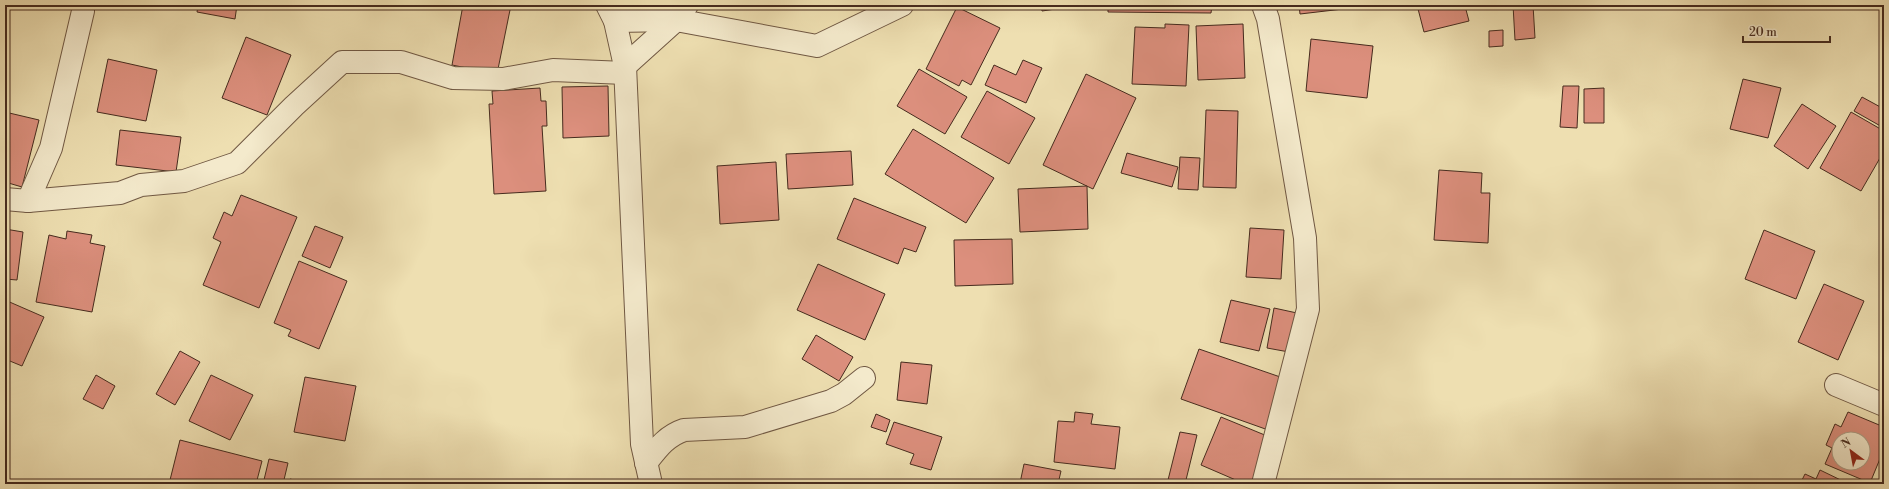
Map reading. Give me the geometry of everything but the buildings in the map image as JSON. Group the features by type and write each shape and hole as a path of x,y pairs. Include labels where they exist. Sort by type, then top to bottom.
{"street":[{"path":"650,484 642,444 625,69 611,13 682,13 817,46 902,5"},
{"path":"1263,5 1268,19 1305,238 1308,309 1263,484"},
{"path":"28,200 51,148 83,11"},
{"path":"5,199 28,200 120,193 141,185 184,181 237,163 294,106 342,62 401,62 453,78 503,79 552,70 625,69 682,13"},
{"path":"646,463 666,439 675,433 684,430 745,427 830,401 844,394 864,378"},
{"path":"1836,385 1884,406"}]}
